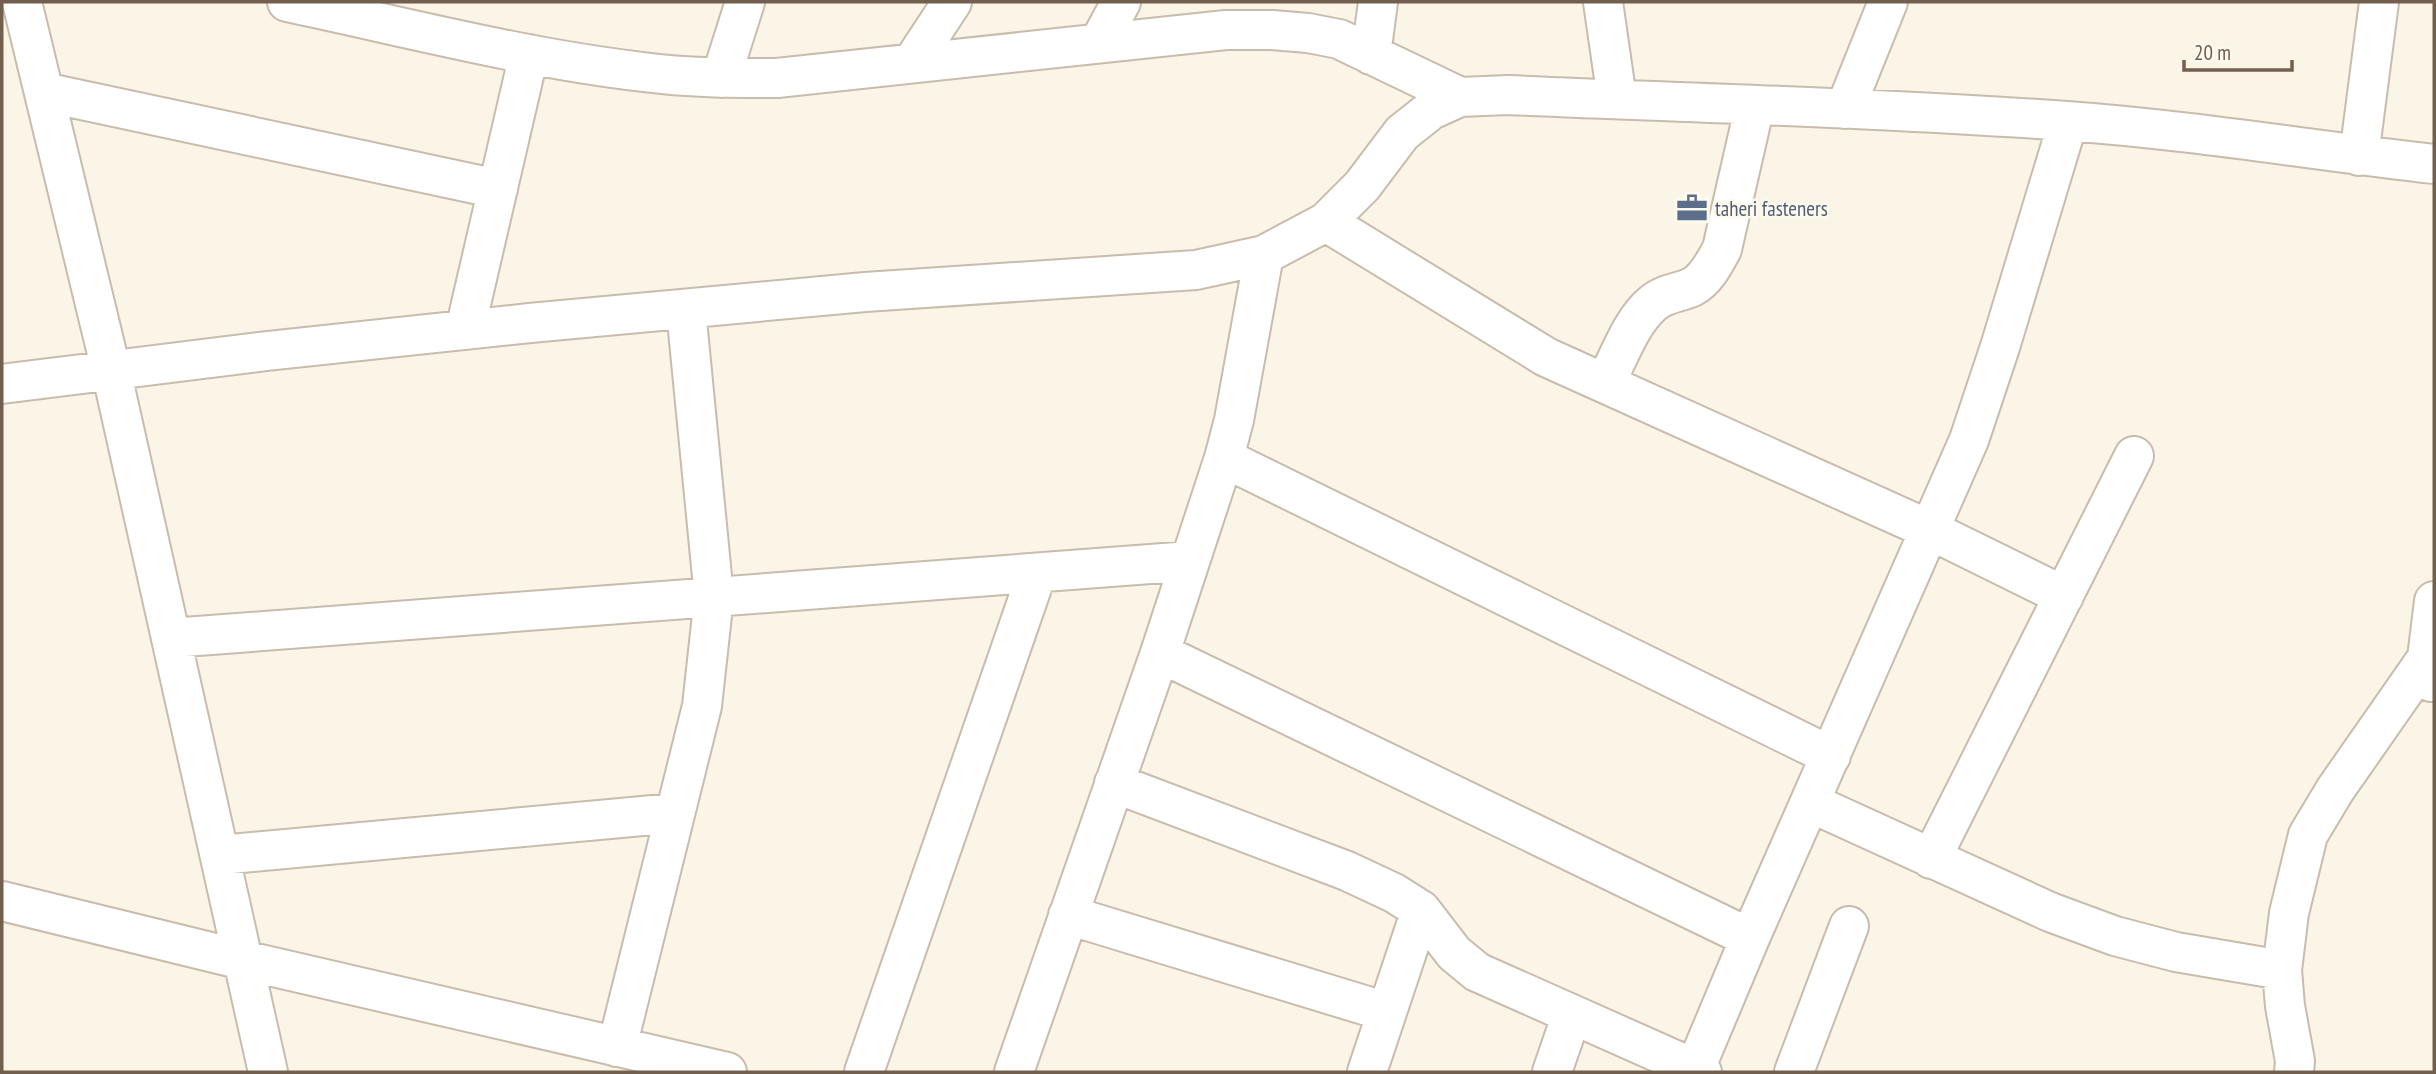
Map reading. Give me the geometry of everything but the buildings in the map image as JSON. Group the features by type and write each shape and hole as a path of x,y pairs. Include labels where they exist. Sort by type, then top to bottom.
{"street":[{"path":"22,2 111,370 268,1072"},
{"path":"287,2 402,14 529,54 644,73 721,78 777,78 1227,30 1272,30 1339,39 1461,97"},
{"path":"721,78 745,2"},
{"path":"912,63 952,2"},
{"path":"1099,44 1121,2"},
{"path":"1371,55 1378,2"},
{"path":"1603,2 1618,99"},
{"path":"1845,109 1888,2"},
{"path":"2359,156 2379,2"},
{"path":"465,330 529,54"},
{"path":"44,92 498,189"},
{"path":"2,384 465,330 865,292 1196,270 1264,255 1326,222 1362,186 1402,134 1431,110 1461,97 1508,95 1618,99 2068,121 2237,137 2359,156 2434,164"},
{"path":"1605,383 1639,320 1652,304 1663,296 1692,287 1712,267 1722,249 1755,105"},
{"path":"1114,783 1347,870 1394,893 1420,910 1454,953 1477,972 1698,1071 1750,939 1969,440 2068,121"},
{"path":"1326,222 1546,357 1930,530 2064,596"},
{"path":"1014,1072 1160,653 1224,458 1234,420 1264,255"},
{"path":"617,1047 702,706 714,597 686,310"},
{"path":"1931,859 2134,456"},
{"path":"1224,458 1831,756"},
{"path":"171,638 1190,561"},
{"path":"864,1072 1037,573"},
{"path":"2294,1072 2295,1061 2285,1006 2282,970 2289,913 2308,835 2335,790 2431,676 2434,601"},
{"path":"1160,653 1750,939"},
{"path":"1811,803 2050,912 2115,936 2176,952 2282,970"},
{"path":"220,855 675,813"},
{"path":"2,901 727,1072"},
{"path":"1367,1072 1420,910"},
{"path":"1068,915 1387,1012"},
{"path":"1794,1072 1849,926"},
{"path":"1552,1072 1572,1014"}],"place":[{"name":"taheri fasteners","path":"1692,208"}]}
